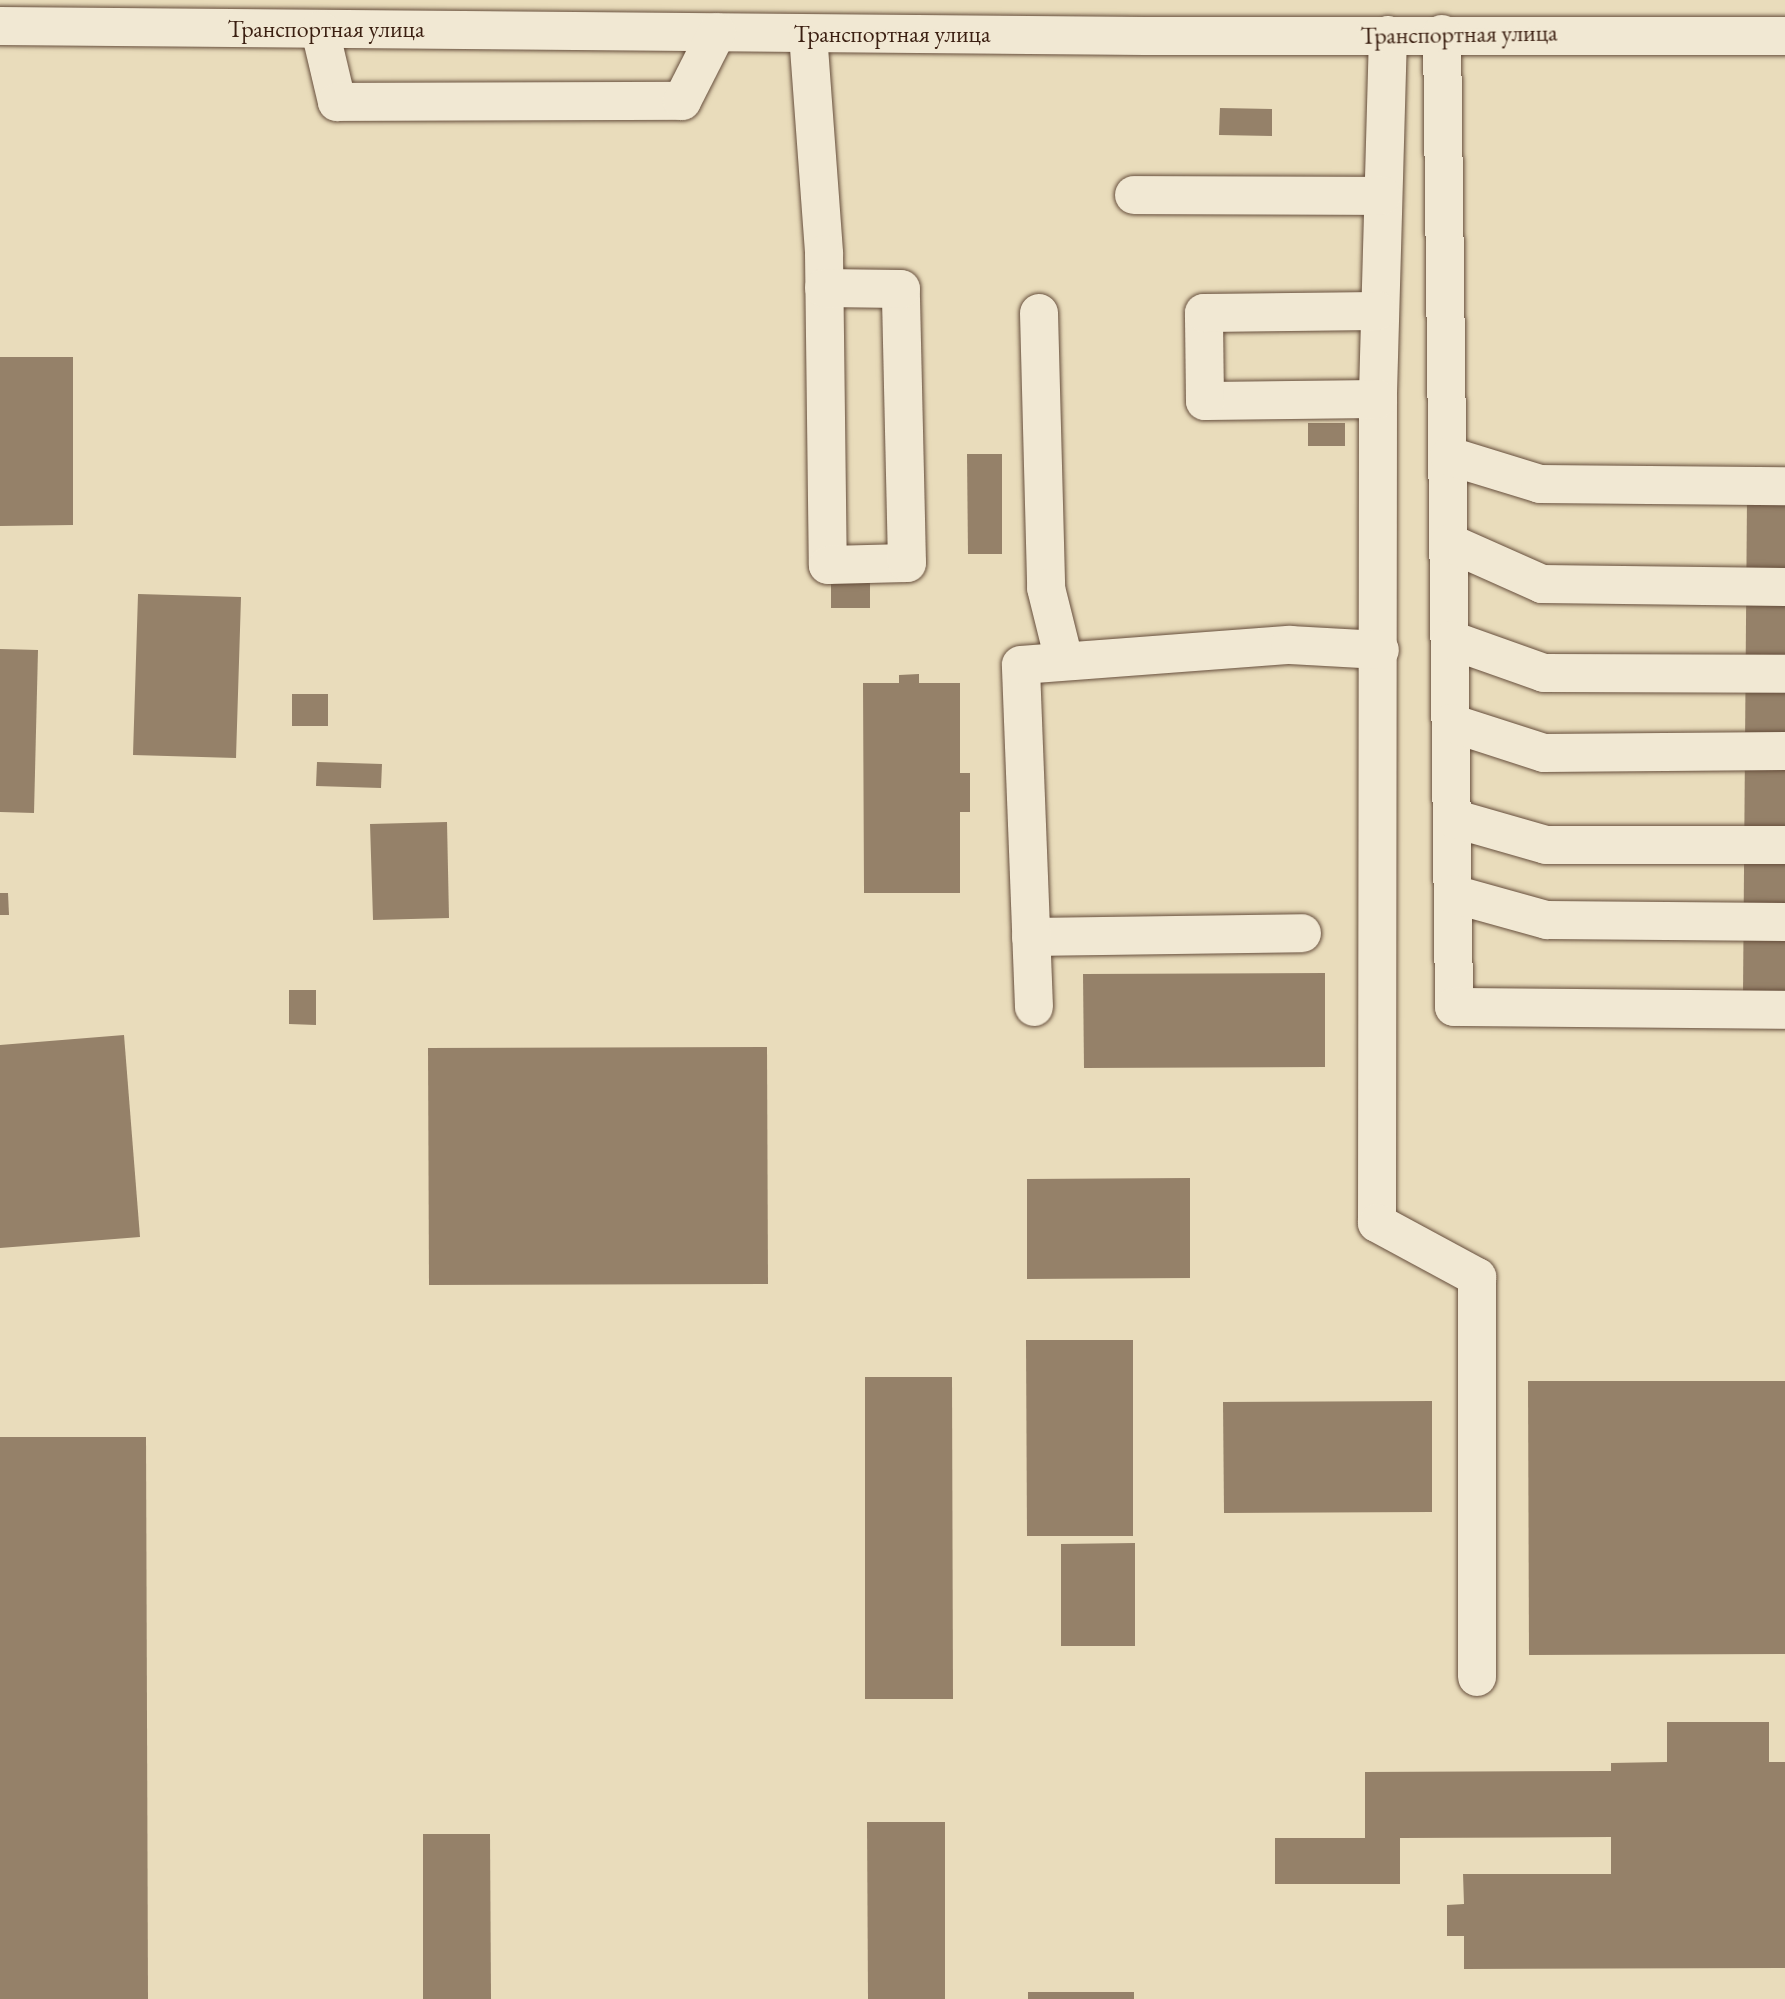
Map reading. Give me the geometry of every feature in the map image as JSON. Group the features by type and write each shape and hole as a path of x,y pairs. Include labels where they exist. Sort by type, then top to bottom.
{"street":[{"name":"Транспортная улица","path":"0,26 320,30 539,14 717,32 792,23 1388,35 1442,34 1590,16 1785,36"},
{"path":"792,23 824,288 828,565 907,563 901,289 824,288"},
{"path":"320,30 337,102 682,101 717,32"},
{"path":"1442,34 1454,1007 1785,1010"},
{"path":"1388,35 1378,311 1380,650 1377,1223 1477,1277 1477,1677"},
{"path":"1134,195 1382,196"},
{"path":"1378,311 1204,313 1205,401 1378,399"},
{"path":"1039,313 1046,588 1064,660"},
{"path":"1449,456 1540,484 1785,486"},
{"path":"1450,543 1542,584 1785,587"},
{"path":"1451,640 1544,673 1785,674"},
{"path":"1034,1007 1021,665 1290,645 1380,650"},
{"path":"1451,723 1544,752 1785,751"},
{"path":"1452,818 1546,845 1785,845"},
{"path":"1453,894 1547,920 1785,922"},
{"path":"1031,937 1302,933"}],"building":[{"path":"1220,108 1272,109 1272,136 1219,135"},
{"path":"0,357 73,357 73,525 0,526"},
{"path":"1308,423 1345,423 1345,446 1308,446"},
{"path":"967,454 1002,454 1002,554 968,554"},
{"path":"1747,499 1785,499 1785,995 1743,995"},
{"path":"831,582 870,582 870,608 831,608"},
{"path":"138,594 241,597 236,758 133,755"},
{"path":"0,649 38,650 34,813 0,812"},
{"path":"919,674 919,683 960,683 960,773 970,773 970,812 960,812 960,893 864,893 863,683 899,683 899,675"},
{"path":"292,694 328,694 328,726 292,726"},
{"path":"317,762 382,764 381,788 316,786"},
{"path":"447,822 449,918 373,920 370,824"},
{"path":"0,893 8,893 9,915 0,915"},
{"path":"1325,973 1325,1067 1084,1068 1083,974"},
{"path":"289,990 316,990 316,1025 289,1024"},
{"path":"124,1035 140,1237 0,1248 0,1045"},
{"path":"767,1047 768,1284 429,1285 428,1048"},
{"path":"1190,1178 1190,1278 1027,1279 1027,1179"},
{"path":"1026,1340 1133,1340 1133,1536 1027,1536"},
{"path":"865,1377 952,1377 953,1699 865,1699"},
{"path":"1528,1381 1785,1381 1785,1654 1529,1655"},
{"path":"1432,1401 1432,1512 1224,1513 1223,1402"},
{"path":"0,1437 146,1437 148,1999 0,1999"},
{"path":"1135,1543 1135,1646 1061,1646 1061,1544"},
{"path":"1667,1722 1769,1722 1769,1762 1785,1762 1785,1968 1464,1969 1464,1936 1447,1936 1447,1905 1464,1904 1463,1874 1611,1874 1611,1837 1400,1838 1400,1884 1275,1884 1275,1838 1365,1838 1365,1772 1611,1771 1611,1763 1667,1762"},
{"path":"867,1822 945,1822 945,1999 868,1999"},
{"path":"423,1834 490,1834 491,1999 423,1999"},
{"path":"1028,1992 1134,1992 1134,1999 1028,1999"}]}
